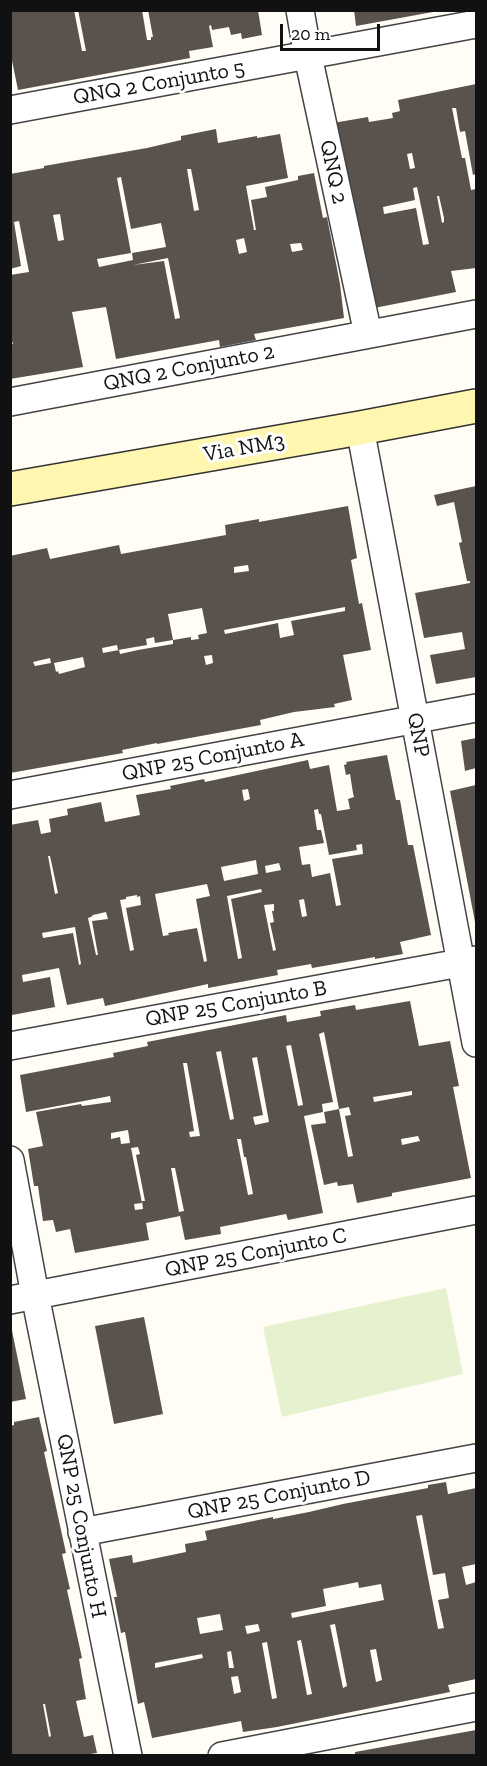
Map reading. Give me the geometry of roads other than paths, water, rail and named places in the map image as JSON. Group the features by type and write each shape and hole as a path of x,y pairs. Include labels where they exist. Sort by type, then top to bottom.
{"main road":[{"name":"Via NM3","path":"10,489 477,406"}],"street":[{"name":"QNQ 2","path":"300,10 368,334"},
{"name":"QNQ 2 Conjunto 5","path":"10,110 477,24"},
{"name":"QNQ 2 Conjunto 2","path":"10,402 477,314"},
{"name":"QNP","path":"360,428 415,719 469,962 477,1043"},
{"name":"QNP 25 Conjunto A","path":"10,795 477,708"},
{"name":"QNP 25 Conjunto B","path":"10,1046 469,962"},
{"name":"QNP 25 Conjunto H","path":"10,1160 23,1298 82,1532 128,1755"},
{"name":"QNP 25 Conjunto C","path":"23,1298 477,1210"},
{"name":"QNP 25 Conjunto D","path":"82,1532 477,1458"},
{"path":"222,1755 477,1707"}]}
